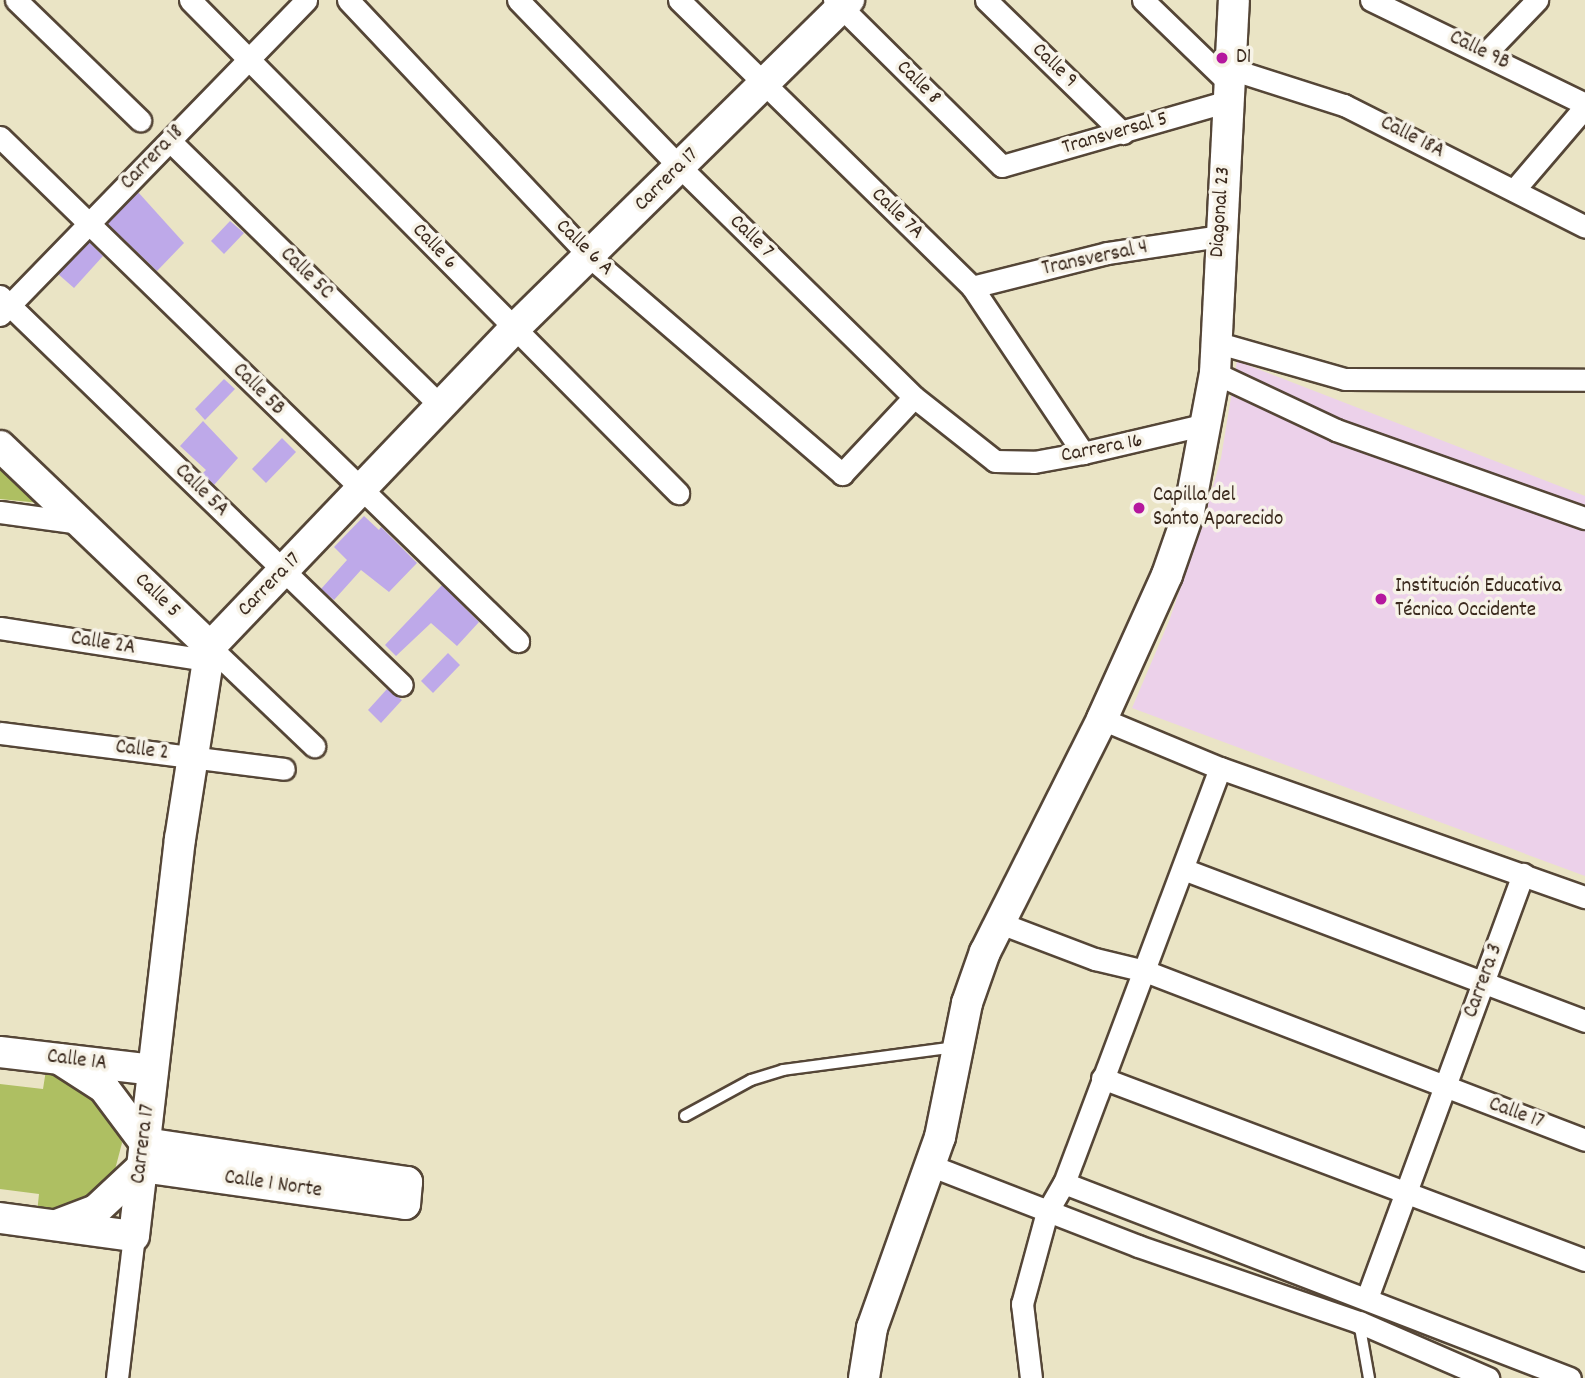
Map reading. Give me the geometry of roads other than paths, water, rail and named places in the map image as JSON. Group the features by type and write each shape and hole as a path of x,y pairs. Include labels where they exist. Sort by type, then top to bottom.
{"street":[{"path":"16,0 140,120"},
{"name":"Calle 6","path":"190,0 678,493"},
{"name":"Carrera 18","path":"3,305 90,223 306,0"},
{"name":"Calle 6 A","path":"348,0 590,257 842,474 914,397"},
{"name":"Calle 7","path":"518,0 680,167 914,397 995,461"},
{"name":"Calle 7A","path":"679,0 972,287 1083,453"},
{"name":"Calle 9","path":"986,0 1122,133"},
{"path":"1143,0 1230,85"},
{"name":"Diagonal 23","path":"864,1378 872,1328 932,1166 967,1003 1000,923 1102,719 1167,575 1189,512 1215,373 1219,236 1234,0"},
{"path":"1486,53 1537,0"},
{"name":"Calle 9B","path":"1378,1 1486,53 1585,106"},
{"name":"Carrera 17","path":"117,1378 191,757 208,654 284,570 362,492 514,329 590,257 842,2"},
{"name":"Calle 8","path":"842,2 1002,166"},
{"name":"Transversal 5","path":"1002,166 1122,133 1230,85"},
{"name":"Calle 18A","path":"1230,85 1344,105 1585,227"},
{"path":"1514,190 1585,106"},
{"name":"Calle 5B","path":"0,137 518,641"},
{"name":"Calle 5C","path":"170,141 442,407"},
{"name":"Transversal 4","path":"972,287 1107,253 1219,236"},
{"name":"Calle 5A","path":"3,305 402,685"},
{"path":"1215,342 1345,379 1585,380"},
{"path":"1215,373 1336,430 1585,518"},
{"name":"Carrera 16","path":"995,461 1034,461 1083,453 1207,424"},
{"name":"Calle 5","path":"0,446 80,523 208,654 314,746"},
{"path":"0,512 80,523"},
{"name":"Calle 2A","path":"0,628 208,654"},
{"path":"1102,719 1220,768 1585,897"},
{"name":"Calle 2","path":"0,733 284,769"},
{"path":"1031,1378 1022,1304 1047,1212 1064,1183 1101,1078 1145,971 1220,768"},
{"path":"1183,869 1585,1021"},
{"name":"Carrera 3","path":"1367,1298 1448,1089 1482,984 1523,874"},
{"name":"Calle 17","path":"1000,923 1094,960 1145,971 1585,1140"},
{"name":"Calle 1A","path":"0,1052 153,1070"},
{"path":"59,1059 104,1088 143,1155"},
{"path":"1101,1078 1406,1196 1585,1260"},
{"path":"143,1155 406,1193"},
{"path":"54,1225 96,1210 143,1155"},
{"path":"932,1166 1047,1212 1359,1322 1488,1378"},
{"path":"1064,1183 1570,1378"},
{"path":"0,1218 134,1236"}],"lane":[{"path":"685,1116 751,1080 783,1070 959,1046"},
{"path":"1359,1322 1369,1378"}],"place":[{"name":"D1","path":"1222,58"},
{"name":"Capilla del Santo Aparecido","path":"1139,508"},
{"name":"Institución Educativa Técnica Occidente","path":"1381,599"}]}
